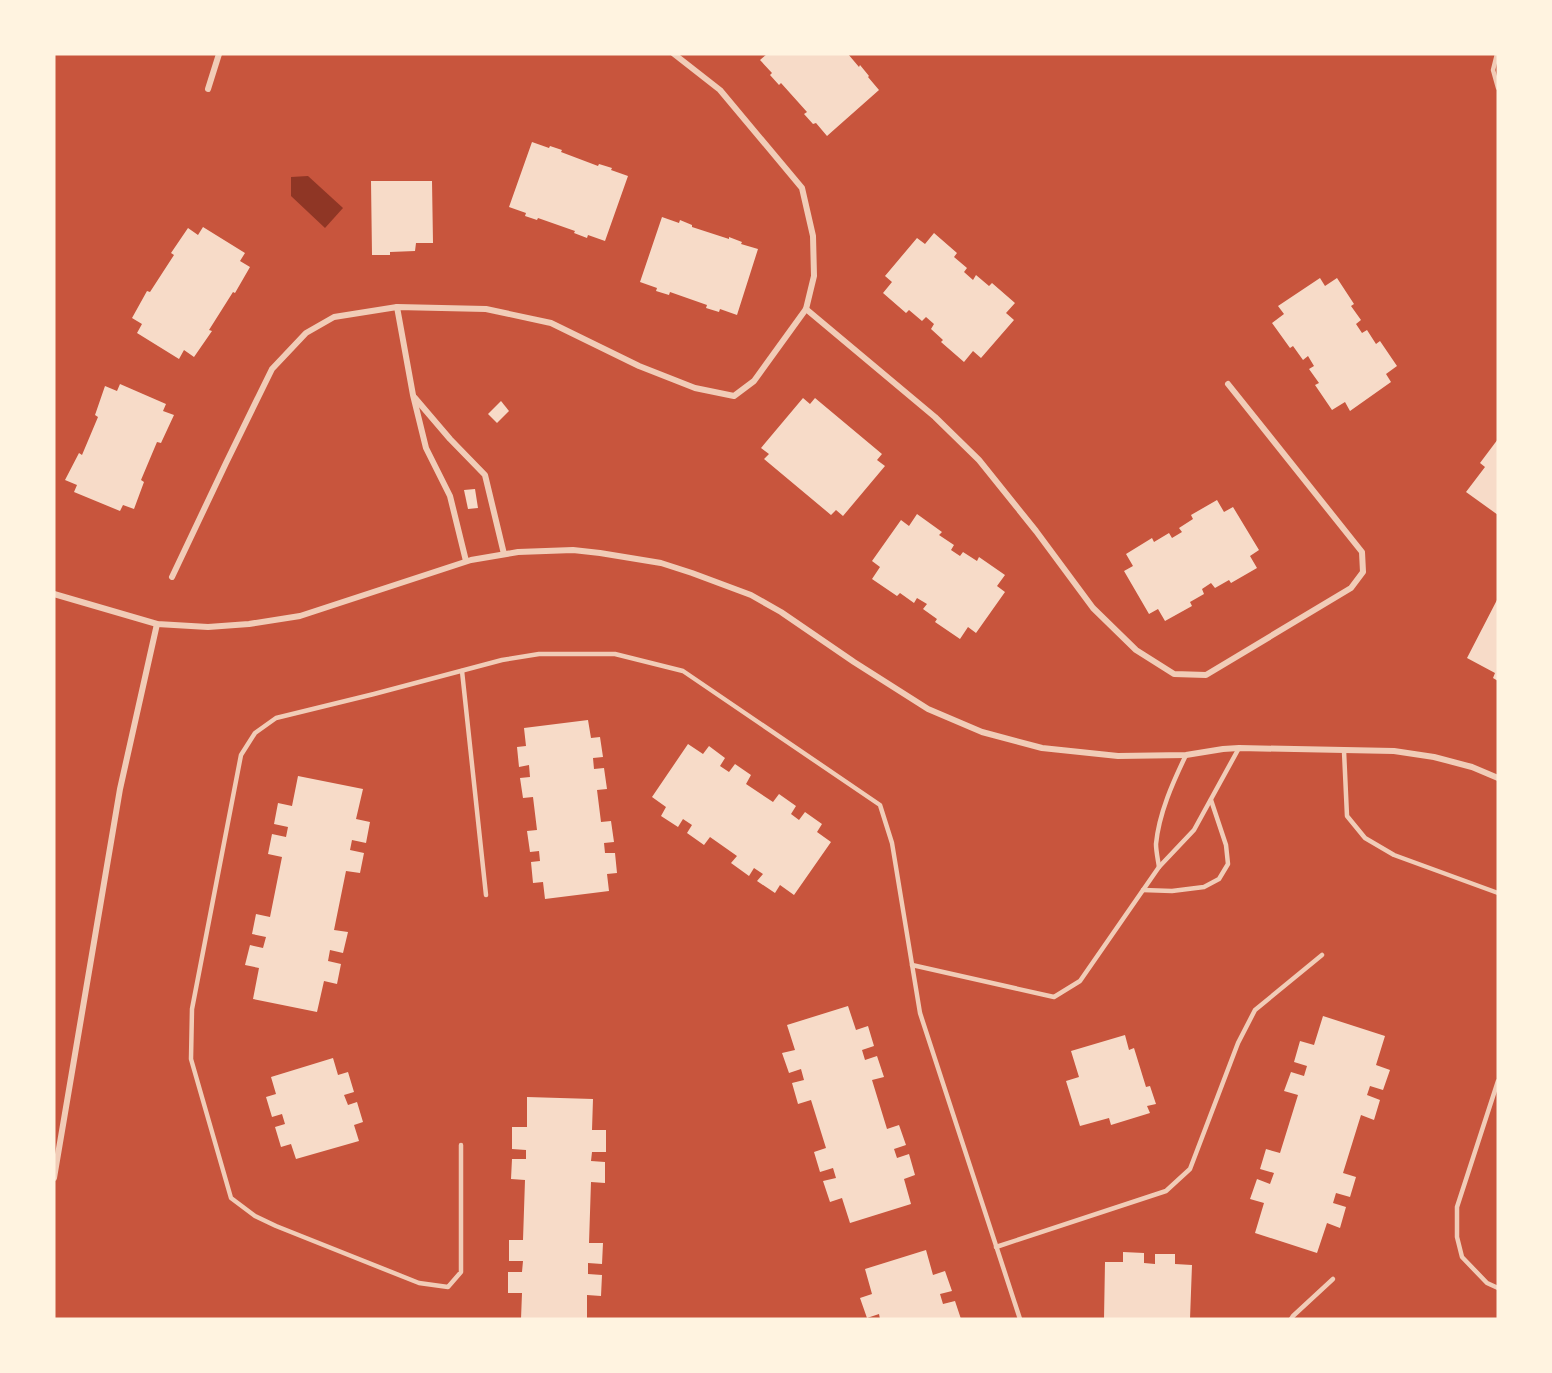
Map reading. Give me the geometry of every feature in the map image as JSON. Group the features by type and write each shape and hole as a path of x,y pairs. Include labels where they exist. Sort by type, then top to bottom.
{"street":[{"path":"208,89 219,54"},
{"path":"172,577 272,369 306,333 334,317 397,307 486,309 551,323 639,366 695,388 734,396 753,381 806,309 814,276 813,236 802,188 720,90 674,54"},
{"path":"397,307 413,395 426,448 450,496 466,561"},
{"path":"806,309 935,417 980,460 1093,608 1136,650 1174,674 1206,675 1351,588 1363,572 1362,552 1228,384"},
{"path":"413,395 484,476 504,554"},
{"path":"54,594 157,624 208,627 249,624 300,616 466,561 518,552 573,550 600,553 661,563 751,595 781,612 928,709 982,732 1042,748 1119,756 1186,755 1239,748 1394,751 1472,766 1498,778"},
{"path":"54,1178 120,789 157,624"}],"lane":[{"path":"1497,54 1493,70 1498,88"},
{"path":"461,1145 461,1272 448,1287 419,1283 276,1226 255,1216 231,1198 191,1059 192,1009 241,755 255,733 276,718 502,660 539,654 615,654 683,671 880,805 892,843 920,1013 1020,1319"},
{"path":"462,671 486,895"},
{"path":"912,965 1054,997 1080,981 1159,867 1194,830 1239,748"},
{"path":"1344,751 1347,816 1365,838 1394,855 1498,893"},
{"path":"1159,867 1156,846 1160,822 1174,780 1186,755"},
{"path":"1143,890 1172,891 1204,887 1219,879 1228,864 1226,845 1211,800"},
{"path":"996,1247 1166,1191 1190,1169 1238,1043 1255,1010 1322,955"},
{"path":"1498,1081 1457,1207 1457,1237 1462,1257 1487,1283 1498,1288"},
{"path":"1291,1319 1333,1279"}],"shaded area":[{"path":"308,176 343,208 325,228 291,196 291,177"}],"building":[{"path":"767,54 848,54 859,67 860,65 879,90 827,136 804,114 807,112 781,83 779,85 770,75 772,73 760,60"},
{"path":"532,142 562,150 561,152 598,166 599,164 612,168 611,170 628,176 605,241 588,235 587,238 574,233 575,231 538,218 537,220 525,216 526,213 509,207"},
{"path":"371,181 432,181 433,243 416,243 415,251 372,255"},
{"path":"662,217 679,223 680,220 692,227 729,239 729,237 742,242 741,244 758,249 737,315 720,309 719,312 706,308 707,305 670,292 669,295 656,291 657,288 640,282"},
{"path":"203,227 245,253 240,261 250,267 194,357 184,350 179,359 137,333 142,324 132,318 147,291 150,292 174,255 171,253 188,228 198,235"},
{"path":"934,233 957,253 954,257 967,268 964,272 973,280 976,275 989,286 992,283 1015,303 1006,313 1014,320 981,358 973,351 964,362 941,342 943,340 931,329 934,324 926,317 922,321 909,310 906,313 883,293 892,282 885,276 917,238 925,244"},
{"path":"1320,278 1325,286 1337,278 1354,304 1351,306 1361,320 1356,324 1362,333 1367,330 1376,344 1380,341 1397,366 1386,374 1391,382 1350,411 1345,402 1332,410 1315,385 1319,383 1309,369 1314,366 1308,356 1303,360 1293,346 1290,348 1272,323 1284,314 1278,306"},
{"path":"120,384 166,404 163,411 174,415 161,443 157,442 141,480 144,482 134,509 123,505 120,511 74,492 77,485 65,480 79,453 82,455 98,417 95,415 105,386 117,391"},
{"path":"803,398 810,404 815,398 882,454 877,460 885,466 843,516 836,510 831,515 764,459 769,454 761,448"},
{"path":"501,401 509,411 497,423 488,414"},
{"path":"1498,439 1498,515 1466,492 1485,467 1480,463"},
{"path":"475,489 478,508 468,509 464,490"},
{"path":"1217,500 1224,512 1233,507 1259,550 1250,556 1257,568 1231,583 1229,580 1215,588 1211,583 1202,589 1204,594 1190,602 1192,606 1165,621 1158,609 1149,614 1124,571 1133,566 1126,554 1152,538 1154,542 1169,533 1172,538 1182,532 1179,528 1193,519 1191,515"},
{"path":"917,514 942,532 939,535 954,545 951,550 960,556 963,552 977,561 979,557 1005,575 997,586 1005,592 976,633 968,627 960,639 935,622 937,619 923,609 927,604 917,598 914,603 900,593 897,596 872,579 880,567 872,561 901,520 909,526"},
{"path":"1498,598 1498,681 1493,678 1495,673 1467,658"},
{"path":"588,720 591,738 600,737 603,757 593,758 594,769 604,768 607,789 597,790 601,822 611,821 614,842 604,843 605,853 615,853 617,873 607,874 609,891 545,899 543,882 533,883 531,862 540,861 539,851 530,852 527,831 537,830 533,797 523,798 520,778 530,777 529,765 519,767 517,747 526,746 524,728"},
{"path":"688,744 703,754 709,746 725,758 720,766 729,772 735,764 751,775 746,784 773,802 779,794 796,806 791,814 799,820 805,812 822,824 817,832 831,842 794,895 780,885 775,893 757,881 763,874 754,868 749,876 731,863 737,856 710,837 704,845 687,833 692,825 683,819 678,827 661,816 666,807 652,797"},
{"path":"298,776 363,789 356,819 370,822 366,843 352,840 350,850 364,853 360,873 346,871 334,930 348,932 343,953 330,950 328,961 341,964 337,984 324,981 317,1012 253,999 259,968 245,965 250,945 263,948 266,937 252,934 256,914 270,917 282,857 268,854 272,834 286,837 288,827 274,824 278,803 292,806"},
{"path":"848,1006 856,1030 868,1026 874,1046 862,1050 865,1060 877,1056 884,1077 872,1080 887,1129 899,1125 906,1145 894,1149 897,1158 909,1154 915,1175 904,1179 911,1204 850,1223 842,1198 830,1202 823,1181 836,1178 833,1168 820,1172 814,1152 826,1148 811,1100 798,1104 792,1083 804,1080 801,1069 789,1073 782,1053 795,1050 787,1025"},
{"path":"1323,1016 1385,1036 1376,1065 1390,1070 1383,1090 1370,1086 1367,1095 1380,1100 1374,1120 1361,1115 1343,1173 1356,1177 1350,1197 1336,1193 1333,1203 1346,1207 1340,1228 1327,1223 1317,1253 1255,1233 1264,1203 1250,1199 1257,1179 1270,1184 1274,1173 1260,1169 1266,1149 1280,1153 1298,1095 1284,1091 1291,1072 1304,1076 1307,1066 1294,1062 1300,1041 1314,1045"},
{"path":"1125,1035 1129,1050 1134,1048 1146,1087 1150,1086 1156,1104 1147,1106 1150,1113 1111,1125 1109,1118 1080,1126 1066,1081 1079,1077 1071,1051"},
{"path":"333,1058 338,1075 348,1072 354,1092 344,1095 348,1105 357,1102 363,1122 354,1125 359,1141 296,1159 291,1144 281,1147 275,1127 285,1124 282,1114 272,1117 266,1097 276,1094 271,1077"},
{"path":"527,1097 593,1099 592,1130 606,1130 606,1152 592,1152 591,1161 605,1162 605,1183 591,1182 589,1243 603,1243 602,1264 588,1263 588,1274 602,1275 601,1296 587,1295 587,1319 521,1319 522,1293 508,1293 508,1272 522,1272 523,1261 509,1261 509,1240 523,1240 525,1180 511,1179 512,1159 526,1159 526,1150 512,1149 512,1127 527,1127"},
{"path":"926,1250 933,1275 945,1271 952,1291 940,1294 943,1304 955,1301 961,1319 880,1319 879,1314 867,1318 860,1298 872,1294 865,1269"},
{"path":"1123,1252 1144,1253 1144,1263 1155,1264 1155,1254 1175,1254 1175,1264 1192,1265 1190,1319 1104,1319 1105,1262 1123,1262"}]}
